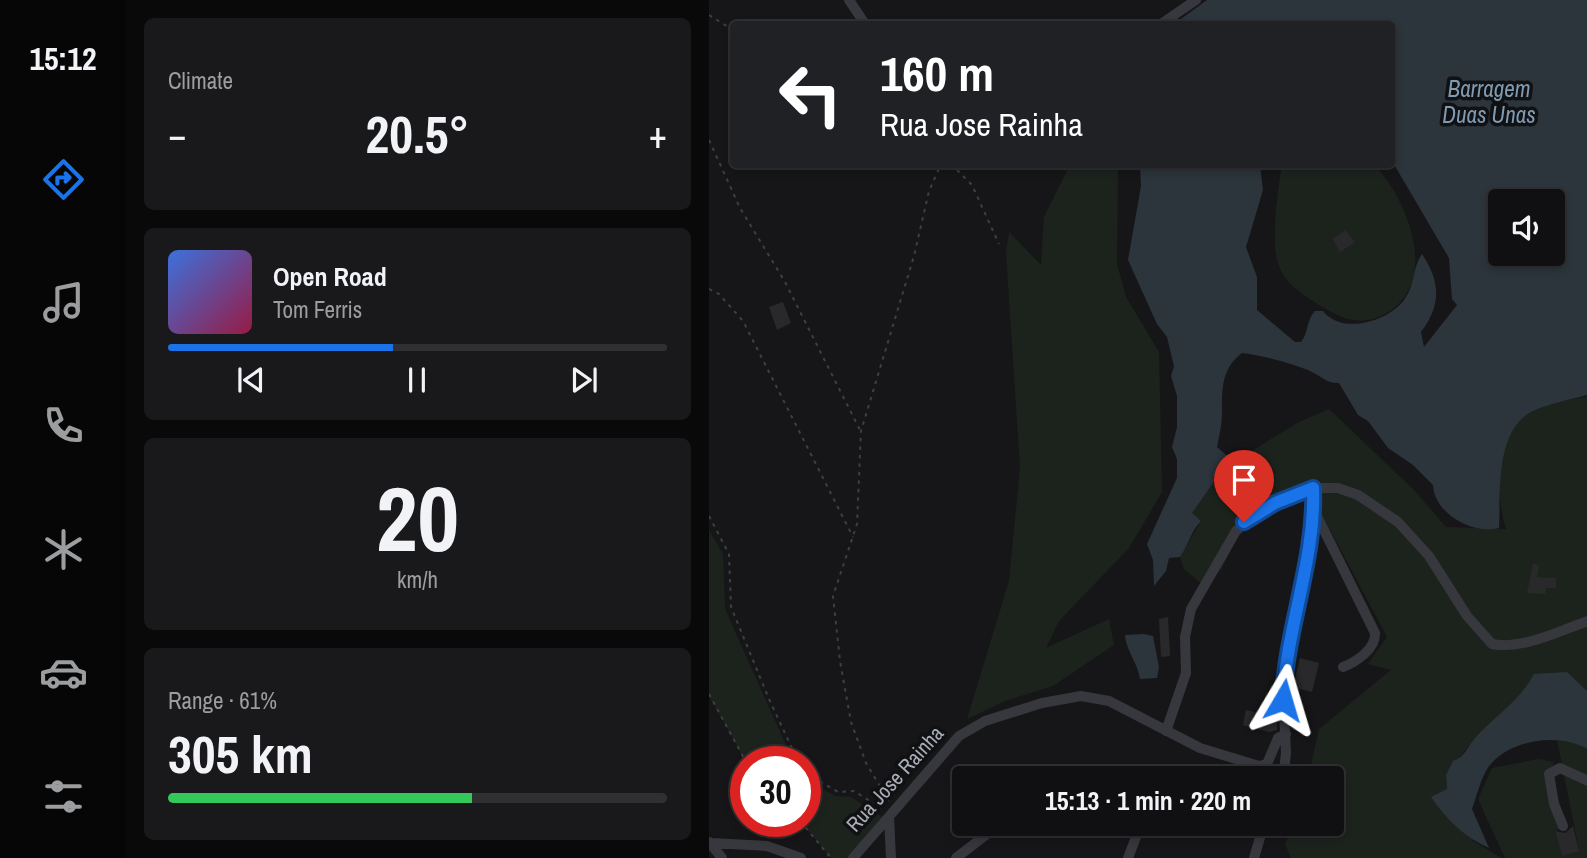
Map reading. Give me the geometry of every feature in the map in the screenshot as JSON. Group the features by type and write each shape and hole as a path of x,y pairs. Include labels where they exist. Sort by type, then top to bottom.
{"street":[{"path":"848,0 863,21"},
{"path":"1165,21 1196,0"},
{"path":"1284,766 1286,734 1283,689 1314,510 1313,488"},
{"path":"1166,731 1186,673 1185,637 1191,609 1236,531 1258,512 1313,488 1338,488 1358,495 1398,522 1423,547 1467,616 1492,643 1510,645 1528,641 1587,621"},
{"path":"1314,510 1375,633 1374,644 1358,659 1343,667"},
{"name":"Rua Jose Rainha","path":"853,858 959,736 985,721 1018,710 1064,698 1096,697 1119,705 1200,748 1259,766 1267,764 1278,738 1286,734"},
{"path":"1563,826 1554,804 1549,774 1560,768 1587,780"},
{"path":"891,858 892,814"},
{"path":"956,858 984,836"},
{"path":"1128,858 1136,836"},
{"path":"1254,858 1260,836"},
{"path":"710,842 722,858"},
{"path":"710,842 767,846 801,858"}],"path":[{"path":"709,15 730,28"},
{"path":"709,140 740,208 785,282 861,432"},
{"path":"892,814 860,751 840,661 833,596 853,538 861,432 914,256 929,191 939,168"},
{"path":"955,168 972,185 998,244"},
{"path":"709,289 719,294 743,321 853,538"},
{"path":"709,516 729,554 731,607 791,746"},
{"path":"709,694 737,746"},
{"path":"821,782 838,792 854,791 892,814"},
{"path":"813,837 831,858"}],"shaded area":[{"path":"1068,168 1118,168 1117,264 1126,297 1159,352 1162,492 1129,548 1059,621 1046,648 1109,619 1114,645 1053,686 1005,701 967,719 1009,581 1020,468 1006,252 1009,232 1041,265 1044,217"},
{"path":"1282,168 1377,168 1398,198 1413,238 1413,279 1405,296 1390,311 1371,320 1361,321 1325,309 1294,287 1285,278 1276,257"},
{"path":"1587,397 1587,691 1527,690 1474,739 1446,775 1447,789 1472,840 1501,858 1291,858 1285,844 1289,836 1344,836 1344,766 1311,766 1319,729 1391,670 1368,664 1387,637 1319,509 1316,488 1244,522 1222,568 1204,586 1184,569 1180,557 1201,521 1191,514 1223,469 1297,423 1329,409 1413,489 1446,527 1506,529 1499,481 1501,463 1511,432 1521,419 1534,410"},
{"path":"709,530 723,554 725,609 786,746 737,746 709,696"},
{"path":"1557,740 1579,744 1587,750 1587,858 1505,858 1478,799 1492,768 1539,759 1554,762 1549,774 1560,827 1555,832 1562,856 1579,850"},
{"path":"821,788 836,796 851,797 882,817 847,858 831,858 813,837 821,837"}],"water":[{"name":"Barragem Duas Unas","path":"1207,0 1587,0 1587,395 1535,410 1522,419 1512,431 1502,462 1499,528 1477,528 1456,520 1447,513 1435,495 1433,485 1413,465 1388,448 1368,421 1358,415 1339,383 1327,381 1292,364 1242,353 1230,366 1224,380 1217,447 1235,463 1223,469 1192,513 1201,521 1180,557 1169,558 1166,571 1154,586 1153,560 1147,544 1177,478 1177,459 1172,447 1177,427 1177,396 1171,376 1174,366 1167,337 1157,324 1128,260 1141,186 1140,168 1260,168 1263,190 1246,247 1257,277 1257,310 1295,342 1301,342 1304,338 1315,311 1323,311 1331,318 1352,324 1376,319 1397,308 1408,295 1422,254 1433,274 1436,294 1432,313 1421,332 1424,347 1457,305 1452,299 1449,258 1395,166 1395,21 1178,21"},
{"path":"1125,635 1153,636 1159,667 1157,678 1140,679 1127,646"},
{"path":"1567,672 1587,691 1587,749 1564,741 1537,741 1511,749 1491,764 1482,779 1472,809 1489,848 1457,827 1431,797 1447,789 1446,775 1453,761 1463,754 1475,738 1514,700 1534,674"}],"building":[{"path":"1345,230 1355,242 1340,252 1333,239"},
{"path":"783,302 791,323 777,330 769,307"},
{"path":"1533,564 1539,565 1537,577 1556,578 1556,588 1546,588 1545,594 1527,593"},
{"path":"1168,617 1170,656 1161,657 1159,619"},
{"path":"1300,658 1319,663 1312,692 1293,687"},
{"path":"1246,710 1276,717 1277,730 1269,732 1243,725"},
{"path":"1573,826 1579,851 1562,856 1555,831 1565,833"}],"route":[{"path":"1244,522 1275,503 1313,488 1314,510 1310,546 1292,627 1283,700"}]}
